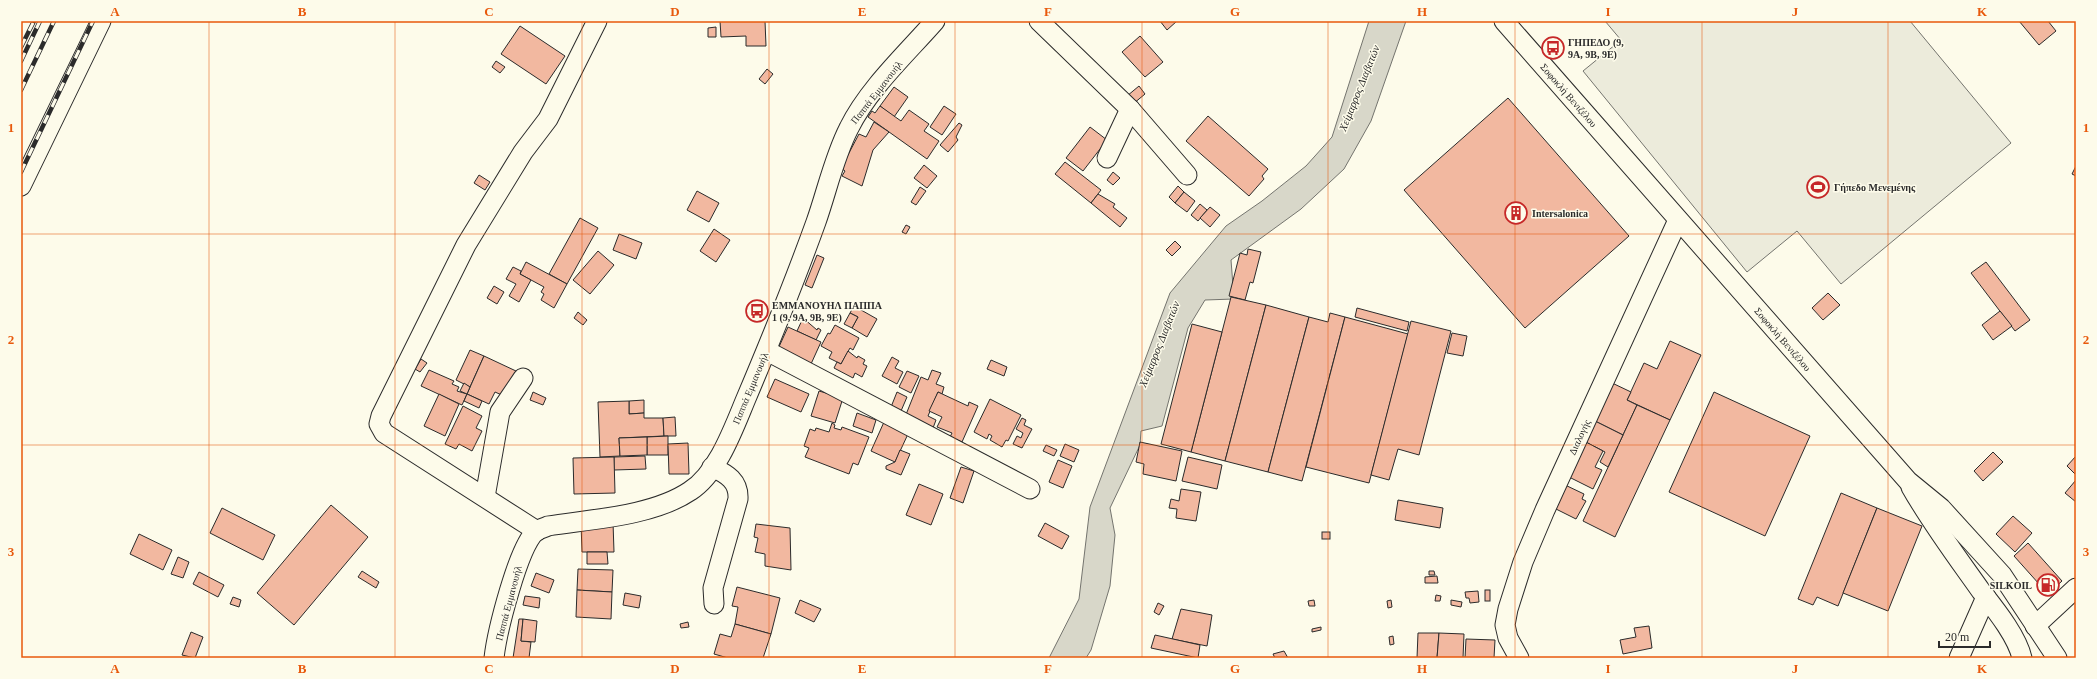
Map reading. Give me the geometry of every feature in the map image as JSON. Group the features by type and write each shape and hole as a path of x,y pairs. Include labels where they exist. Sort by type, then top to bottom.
{"street":[{"path":"21,186 101,21"},
{"path":"537,531 485,496 384,433 379,424 381,416 466,245 520,157 548,119 597,21"},
{"name":"Παππά Εμμανουήλ","path":"494,658 515,570 527,544 537,531 548,526 651,509 674,501 692,491 703,480 712,467 728,442 767,351 811,235 848,129 870,96 935,21"},
{"path":"1039,21 1130,109 1187,175"},
{"name":"Σοφοκλή Βενιζέλου","path":"1509,24 1678,220 1908,481 1941,508 2002,575 2057,658"},
{"path":"1107,158 1130,109"},
{"name":"Διαλογής","path":"1519,658 1508,638 1505,625 1508,608 1523,562 1678,220"},
{"path":"767,351 1030,489"},
{"path":"485,496 500,412 523,378"},
{"path":"712,467 726,474 737,485 738,492 738,499 713,588 714,604"},
{"path":"1908,481 1928,518 2001,619 2021,652 2022,658"},
{"path":"2035,626 2076,588"},
{"path":"1959,658 1986,597"}],"shaded area":[{"name":"Γήπεδο Μενεμένης","path":"1605,21 1910,21 2011,143 1841,284 1797,231 1747,272 1583,71 1621,40"}],"water":[{"name":"Χείμαρρος Διαβατών","path":"1369,21 1406,21 1371,121 1344,169 1301,209 1231,260 1234,299 1205,300 1188,328 1162,426 1141,431 1140,445 1110,508 1115,535 1110,586 1091,650 1086,658 1049,658 1079,599 1090,507 1170,293 1226,226 1262,201 1306,166 1332,137"}],"building":[{"path":"720,21 765,21 766,46 746,46 746,36 721,37"},
{"path":"1160,21 1177,21 1167,30"},
{"path":"2019,21 2048,21 2056,31 2039,45"},
{"path":"520,26 565,56 546,84 501,54"},
{"path":"716,27 716,37 708,37 708,28"},
{"path":"1140,36 1163,62 1145,77 1122,52"},
{"path":"496,61 505,67 500,73 492,67"},
{"path":"767,69 773,74 765,84 759,79"},
{"path":"1139,86 1145,94 1133,104 1127,96"},
{"path":"894,87 908,97 894,117 880,106"},
{"name":"Intersalonica","path":"1508,98 1629,236 1525,328 1404,190"},
{"path":"880,106 901,121 909,110 929,124 924,131 939,141 927,159 868,117 872,111 875,113"},
{"path":"944,106 956,114 942,135 930,127"},
{"path":"1208,116 1268,169 1262,176 1264,179 1249,196 1186,141"},
{"path":"874,122 889,132 873,150 862,186 842,176 845,171 841,168 859,134 866,137"},
{"path":"959,123 962,125 956,137 958,140 948,152 940,145"},
{"path":"1090,127 1107,140 1083,171 1066,158"},
{"path":"1065,162 1101,190 1091,203 1055,174"},
{"path":"924,165 937,176 927,188 914,178"},
{"path":"2076,166 2076,176 2072,174"},
{"path":"1113,172 1120,178 1113,185 1107,180"},
{"path":"479,175 490,182 485,190 474,183"},
{"path":"1178,186 1184,192 1175,203 1169,197"},
{"path":"920,187 926,191 916,205 911,202"},
{"path":"697,191 719,203 709,222 687,210"},
{"path":"1184,192 1195,201 1187,212 1175,203"},
{"path":"1098,194 1115,204 1113,207 1127,218 1120,227 1091,203"},
{"path":"1200,204 1207,210 1198,221 1191,215"},
{"path":"1210,207 1220,215 1210,227 1200,218"},
{"path":"580,218 598,228 567,284 549,274"},
{"path":"906,225 910,227 906,234 902,232"},
{"path":"714,229 730,240 716,262 700,251"},
{"path":"619,234 642,243 636,259 613,250"},
{"path":"1175,241 1181,247 1172,256 1166,250"},
{"path":"1248,249 1261,252 1253,283 1250,282 1245,300 1229,296 1240,253 1247,255"},
{"path":"598,251 614,265 590,294 573,280"},
{"path":"817,255 824,258 812,288 805,285"},
{"path":"526,262 567,284 554,308 541,300 544,294 541,292 544,287 520,274"},
{"path":"1986,262 2030,320 2015,331 1971,273"},
{"path":"513,267 521,271 520,274 531,280 519,302 509,296 516,284 506,279"},
{"path":"494,286 504,292 497,304 487,298"},
{"path":"1828,293 1840,305 1823,320 1812,308"},
{"path":"1231,297 1266,305 1225,461 1191,452"},
{"path":"1266,305 1309,317 1268,472 1225,461"},
{"path":"854,306 877,319 867,337 852,328 858,317 850,313"},
{"path":"1357,308 1409,322 1407,331 1355,317"},
{"path":"2000,311 2012,326 1993,340 1982,325"},
{"path":"578,312 587,320 583,325 574,318"},
{"path":"850,313 858,317 852,328 844,324"},
{"path":"1330,313 1345,317 1302,481 1268,472 1309,317 1328,322"},
{"path":"1345,317 1408,334 1369,483 1306,467"},
{"path":"803,318 817,330 818,328 821,330 816,340 797,331"},
{"path":"1411,321 1451,331 1419,455 1398,449 1389,480 1371,475"},
{"path":"1192,324 1222,332 1191,452 1161,444"},
{"path":"835,325 859,338 853,350 850,348 841,364 829,358 832,352 821,346 828,333 830,334"},
{"path":"788,327 821,342 811,364 778,349"},
{"path":"1452,333 1467,336 1463,356 1447,353"},
{"path":"1670,341 1701,355 1670,420 1627,400 1644,363 1657,369"},
{"path":"470,350 484,356 470,387 456,380"},
{"path":"848,351 857,358 858,356 865,360 863,364 867,366 862,377 855,373 853,378 834,368 837,362 841,364"},
{"path":"484,356 516,371 504,396 495,392 489,404 467,394"},
{"path":"892,357 899,361 895,368 903,372 897,384 882,376"},
{"path":"421,359 427,363 420,372 415,369"},
{"path":"991,360 1007,367 1004,376 987,369"},
{"path":"429,370 454,381 452,384 459,387 457,391 467,394 462,405 421,386"},
{"path":"932,370 941,373 936,384 944,387 942,394 938,392 928,416 936,420 933,428 905,417 921,377 928,380"},
{"path":"907,371 919,376 911,393 899,387"},
{"path":"775,379 809,394 801,412 767,397"},
{"path":"1610,382 1631,392 1627,400 1637,405 1623,435 1591,419"},
{"path":"464,383 470,387 467,394 460,391"},
{"path":"819,391 843,398 835,423 811,416"},
{"path":"533,392 546,398 543,405 530,400"},
{"path":"897,392 907,397 901,411 891,407"},
{"path":"938,392 968,406 969,402 978,406 962,442 950,437 952,433 937,427 942,417 929,411"},
{"path":"1714,392 1810,436 1765,536 1669,492"},
{"path":"439,394 459,404 445,436 424,426"},
{"path":"467,394 482,401 479,408 464,401"},
{"path":"990,399 1021,415 1008,441 1006,440 1002,447 990,440 992,436 989,434 987,439 974,432"},
{"path":"644,400 644,413 629,414 629,401"},
{"path":"629,401 629,414 644,413 644,418 663,418 664,436 619,438 620,456 600,457 598,402"},
{"path":"1637,405 1670,420 1615,537 1583,521"},
{"path":"463,406 482,416 476,428 482,431 472,451 459,444 456,449 445,444"},
{"path":"857,413 876,420 872,433 853,426"},
{"path":"675,417 676,436 664,436 663,418"},
{"path":"1022,418 1026,420 1024,425 1032,429 1022,448 1013,444 1017,436 1021,438 1023,433 1016,429"},
{"path":"1591,419 1623,435 1608,467 1600,462 1605,452 1582,440"},
{"path":"884,422 908,434 895,462 871,451"},
{"path":"832,423 835,425 834,428 841,430 842,427 869,437 858,465 853,463 849,474 805,457 809,448 804,446 810,429 815,431 816,428 829,432"},
{"path":"668,436 668,455 647,455 647,437"},
{"path":"647,437 647,455 620,456 619,438"},
{"path":"1582,440 1603,451 1595,467 1602,470 1593,489 1565,475"},
{"path":"1140,442 1182,451 1176,481 1143,474 1144,464 1136,462"},
{"path":"688,443 689,474 669,474 668,444"},
{"path":"1065,444 1079,450 1074,462 1060,456"},
{"path":"1046,445 1057,450 1054,456 1043,451"},
{"path":"900,450 910,454 901,475 886,469 886,466 895,462"},
{"path":"1993,452 2003,462 1983,481 1974,471"},
{"path":"645,456 646,469 614,470 614,457"},
{"path":"2076,456 2076,475 2067,466"},
{"path":"614,457 615,493 574,494 573,458"},
{"path":"1188,457 1222,465 1217,489 1182,481"},
{"path":"1058,460 1072,466 1063,488 1049,482"},
{"path":"961,467 974,471 963,503 950,498"},
{"path":"2076,480 2076,502 2065,493"},
{"path":"919,484 943,494 931,525 906,515"},
{"path":"1563,484 1584,494 1582,499 1586,501 1576,519 1552,507"},
{"path":"1181,489 1201,492 1196,521 1176,518 1177,509 1169,508 1171,499 1179,501"},
{"path":"1841,493 1877,508 1838,606 1817,597 1813,605 1798,599"},
{"path":"1398,500 1443,508 1440,528 1395,520"},
{"path":"331,505 368,537 294,625 257,593"},
{"path":"222,508 275,535 263,560 210,533"},
{"path":"1877,508 1922,526 1888,611 1843,593"},
{"path":"2013,516 2032,533 2015,552 1996,534"},
{"path":"613,522 614,552 582,552 581,523"},
{"path":"1045,523 1069,536 1062,549 1038,536"},
{"path":"756,524 790,528 791,570 765,566 765,554 755,552 758,538 754,537"},
{"path":"1322,532 1330,532 1330,539 1322,539"},
{"path":"139,534 172,550 163,570 130,554"},
{"path":"2028,543 2062,581 2048,594 2014,556"},
{"path":"587,552 607,552 608,564 587,564"},
{"path":"178,557 189,562 183,578 171,574"},
{"path":"578,569 613,570 612,592 577,590"},
{"path":"362,571 379,582 376,588 358,577"},
{"path":"1429,571 1434,571 1435,575 1429,575"},
{"path":"199,572 224,585 218,597 193,584"},
{"path":"536,573 554,580 549,593 531,586"},
{"path":"1437,576 1438,583 1425,583 1425,577"},
{"path":"737,587 780,598 771,634 735,624 738,607 732,606"},
{"path":"577,590 612,592 611,619 576,617"},
{"path":"1485,590 1490,590 1490,601 1485,601"},
{"path":"1478,591 1479,602 1470,603 1469,598 1466,598 1465,592"},
{"path":"625,593 641,596 639,608 623,605"},
{"path":"1436,595 1441,596 1440,601 1435,601"},
{"path":"525,596 540,598 539,608 523,605"},
{"path":"233,597 241,600 239,607 230,604"},
{"path":"800,600 821,609 814,622 795,613"},
{"path":"1314,600 1315,606 1309,606 1308,601"},
{"path":"1391,600 1392,607 1388,608 1387,601"},
{"path":"1451,600 1462,602 1461,607 1451,605"},
{"path":"1158,603 1164,606 1159,615 1154,612"},
{"path":"1181,609 1212,615 1207,646 1172,639"},
{"path":"519,619 523,619 521,641 531,642 529,658 513,658"},
{"path":"523,619 537,621 535,642 521,641"},
{"path":"688,622 689,627 681,628 680,624"},
{"path":"735,624 771,634 763,658 728,658 714,654 720,634 731,637"},
{"path":"1649,626 1652,648 1623,654 1620,640 1636,637 1634,628"},
{"path":"1321,627 1321,630 1312,632 1312,629"},
{"path":"191,632 203,637 195,658 182,655"},
{"path":"1418,633 1439,633 1437,658 1417,658"},
{"path":"1439,633 1464,634 1463,658 1437,658"},
{"path":"1155,635 1200,645 1198,658 1151,648"},
{"path":"1393,636 1394,644 1390,645 1389,637"},
{"path":"1466,639 1495,640 1494,658 1465,658"},
{"path":"1284,651 1288,658 1275,658 1273,654"}],"railway":[{"path":"21,47 34,21"},
{"path":"21,61 40,21"},
{"path":"21,90 54,21"},
{"path":"21,172 93,21"}],"place":[{"name":"ΓΗΠΕΔΟ (9, 9Α, 9Β, 9Ε)","path":"1553,48"},
{"name":"Γήπεδο Μενεμένης","path":"1818,187"},
{"name":"Intersalonica","path":"1516,213"},
{"name":"ΕΜΜΑΝΟΥΗΛ ΠΑΠΠΑ 1 (9, 9Α, 9Β, 9Ε)","path":"757,311"},
{"name":"SILKOIL","path":"2048,585"}]}
